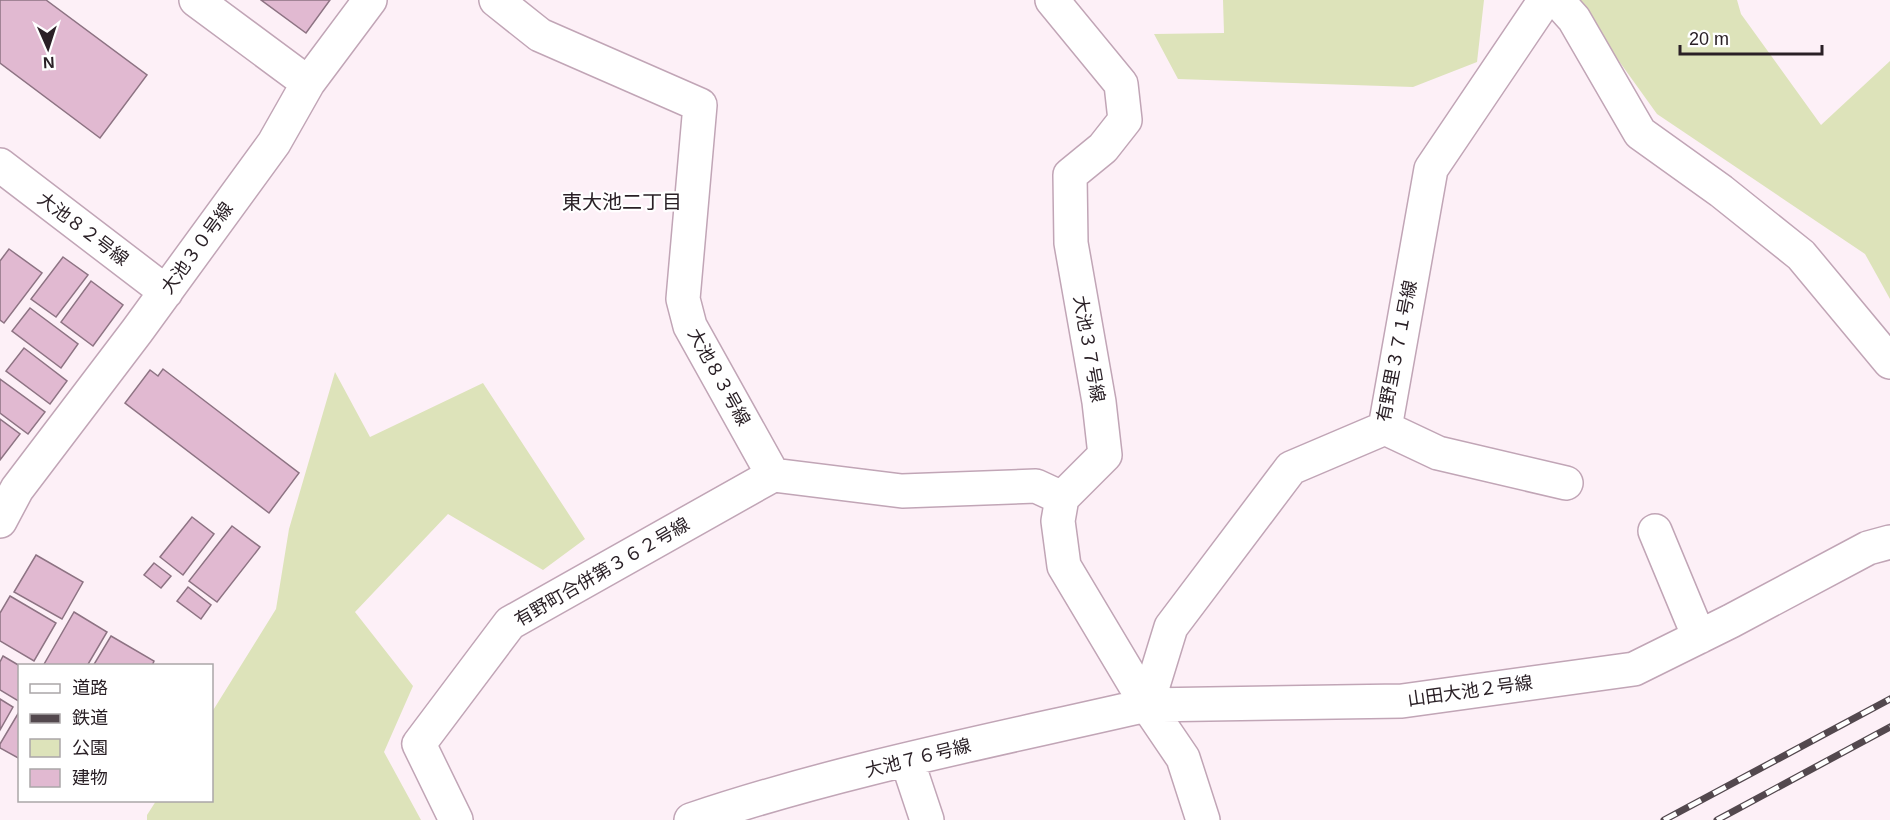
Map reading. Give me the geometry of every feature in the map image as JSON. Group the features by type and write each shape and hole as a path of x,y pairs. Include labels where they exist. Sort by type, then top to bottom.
{"street":[{"path":"196,0 308,83"},
{"name":"大池３０号線","path":"0,521 8,483 166,292 273,143 308,83 370,0"},
{"name":"大池８３号線","path":"496,0 540,35 700,105 683,299 690,326 773,475"},
{"name":"大池３７号線","path":"1052,0 1121,84 1125,120 1103,148 1070,175 1071,243 1099,402 1105,455 1062,498"},
{"name":"有野里３７１号線","path":"1147,705 1171,627 1291,468 1385,428 1431,169 1545,0"},
{"path":"1557,0 1574,19 1640,133 1721,191 1801,255 1890,362"},
{"name":"大池８２号線","path":"0,165 166,292"},
{"path":"1385,428 1438,453 1566,483"},
{"path":"773,475 902,491 1036,486 1062,498 1058,521 1064,566 1147,705 1183,758 1203,820"},
{"name":"有野町合併第３６２号線","path":"456,820 419,744 510,623 773,475"},
{"path":"1655,531 1699,637"},
{"name":"山田大池２号線","path":"1147,705 1402,701 1634,669 1868,548 1890,542"},
{"name":"大池７６号線","path":"700,819 730,807 907,760 1147,705"},
{"path":"907,760 927,820"}],"green space":[{"path":"1223,0 1484,0 1477,62 1413,87 1178,79 1154,34 1224,33"},
{"path":"1575,0 1737,0 1741,14 1821,125 1890,61 1890,299 1865,254 1657,114"},
{"path":"335,372 370,437 483,383 585,539 543,570 448,514 355,612 413,686 384,752 421,820 147,820 147,815 155,802 213,802 213,710 276,609 289,529"}],"building":[{"path":"0,0 46,0 147,75 100,138 0,63"},
{"path":"261,0 330,0 306,33"},
{"path":"9,249 42,273 4,323 0,320 0,261"},
{"path":"63,257 88,275 56,317 31,299"},
{"path":"91,281 123,305 93,346 61,322"},
{"path":"30,308 78,344 61,368 12,331"},
{"path":"24,348 67,381 50,404 6,371"},
{"path":"163,369 299,473 269,513 125,403 150,370 158,376"},
{"path":"0,379 45,412 28,434 0,413"},
{"path":"0,419 20,434 0,460"},
{"path":"192,517 214,534 183,575 160,557"},
{"path":"232,526 260,547 217,602 189,581"},
{"path":"36,555 83,582 62,619 14,592"},
{"path":"154,563 171,576 161,588 144,575"},
{"path":"188,587 211,605 201,619 177,601"},
{"path":"10,596 56,623 34,661 0,641 0,613"},
{"path":"74,612 107,632 88,664 44,664"},
{"path":"111,636 154,661 153,664 94,664"},
{"path":"3,656 18,665 18,701 0,690 0,662"},
{"path":"0,699 13,707 0,730"},
{"path":"18,714 18,758 0,748 0,744"}],"railway":[{"path":"1664,820 1890,699"},
{"path":"1717,820 1890,727"}],"district":[{"name":"東大池二丁目","path":"622,202"}]}
